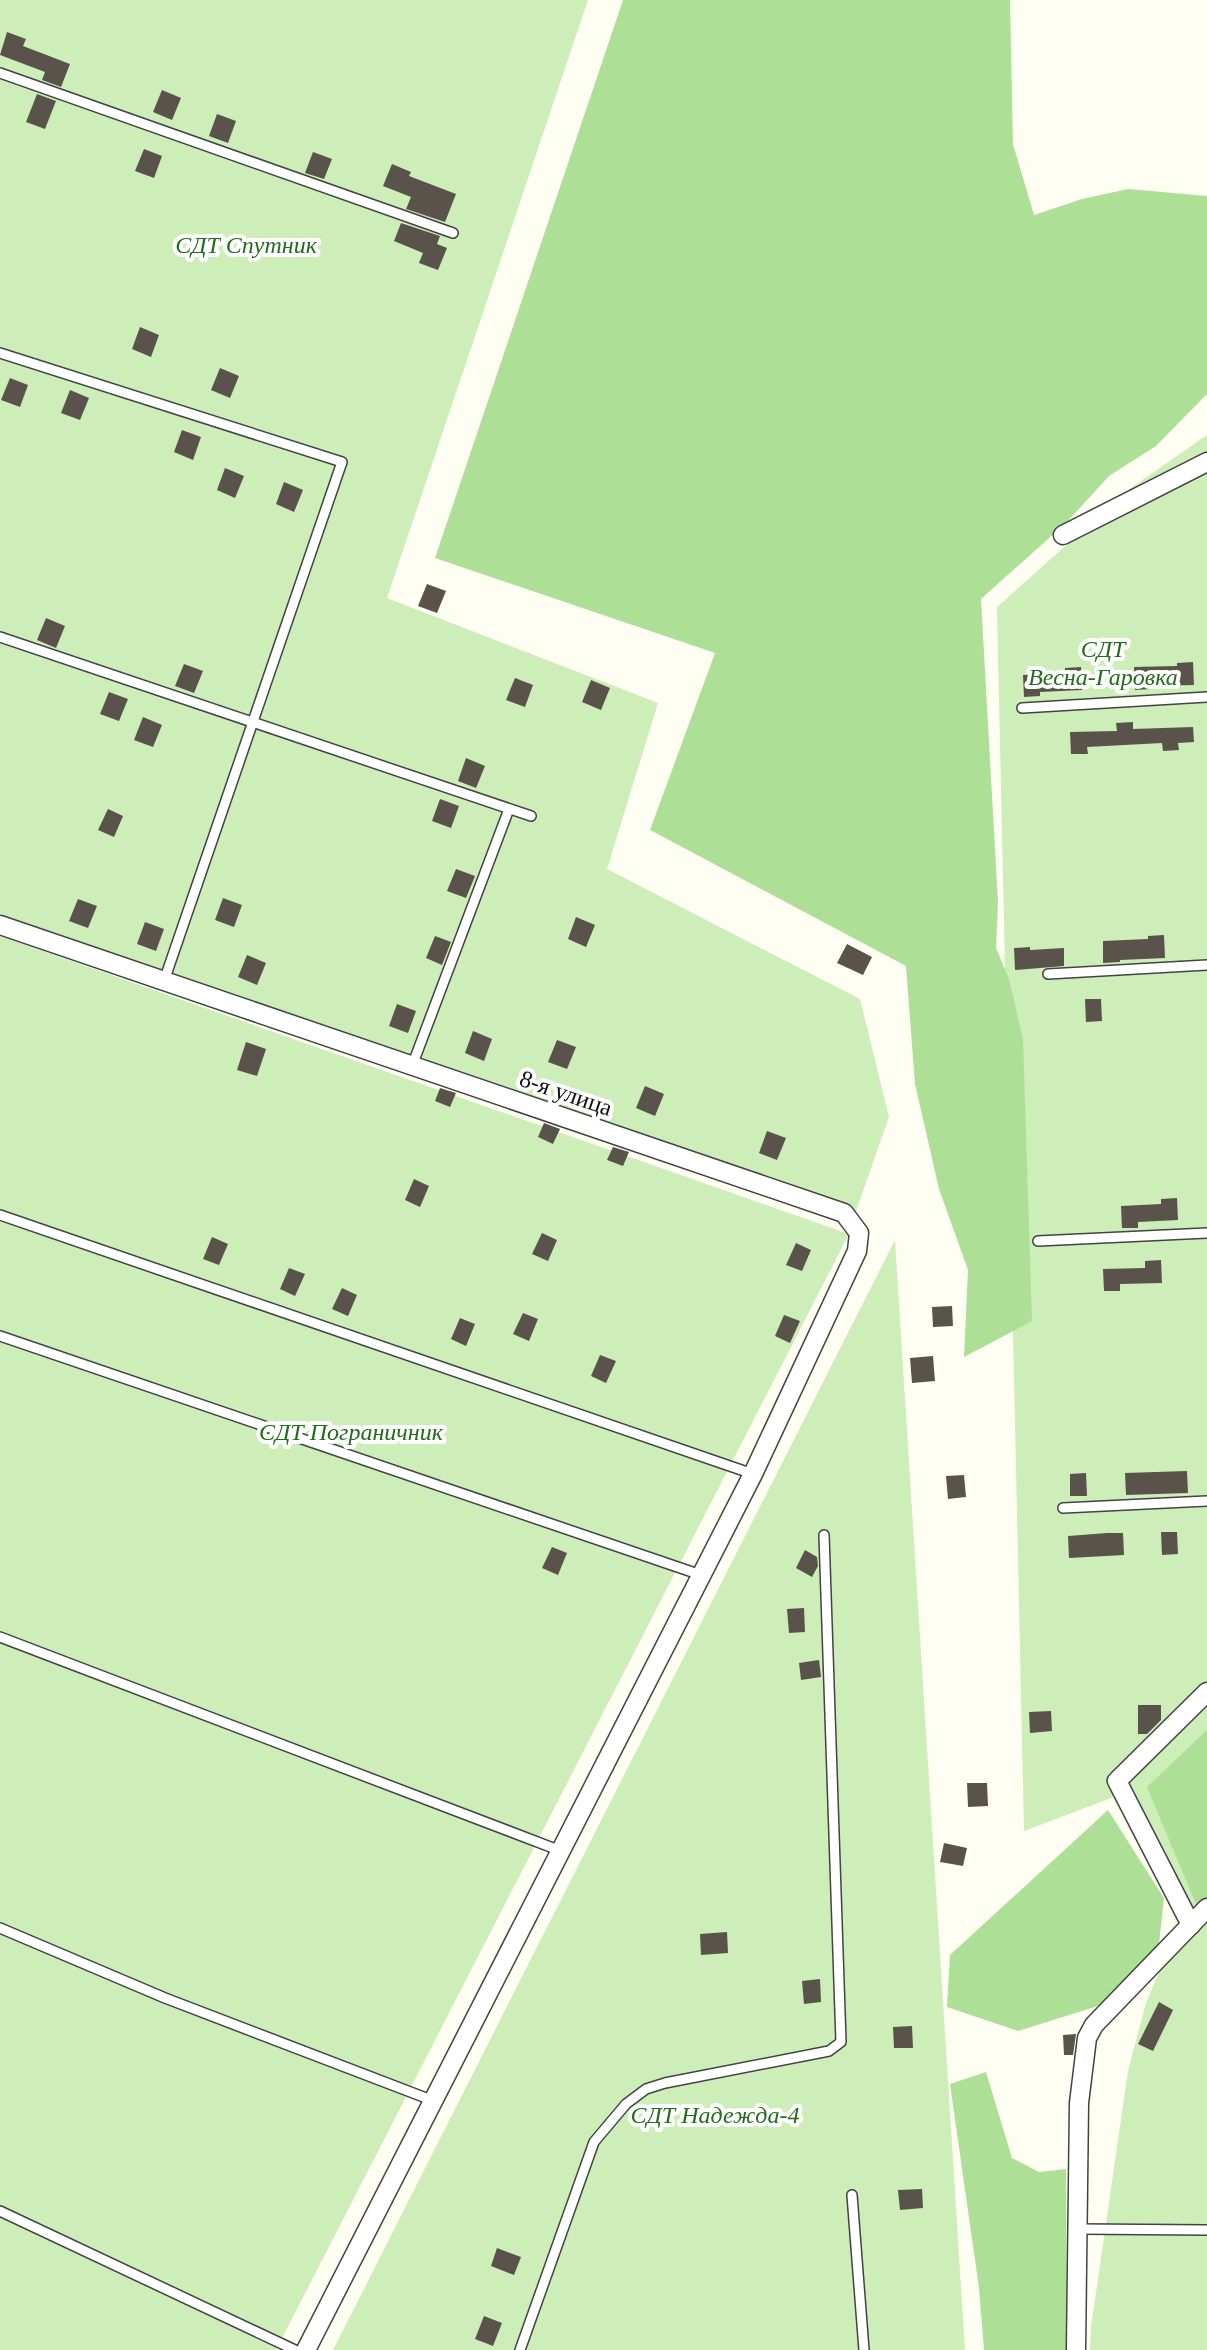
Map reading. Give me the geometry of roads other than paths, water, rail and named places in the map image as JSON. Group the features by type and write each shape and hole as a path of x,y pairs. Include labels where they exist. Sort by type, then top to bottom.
{"street":[{"path":"1063,535 1207,462"},
{"name":"8-я улица","path":"0,925 844,1213 859,1233 857,1251 753,1474 306,2350"},
{"path":"1195,1927 1117,1781 1207,1692"},
{"path":"1076,2350 1079,2103 1087,2038 1094,2025 1195,1927 1207,1908"}],"lane":[{"path":"0,73 453,233"},
{"path":"0,353 342,462 164,981"},
{"path":"0,637 531,816"},
{"path":"1022,708 1207,697"},
{"path":"412,1066 509,809"},
{"path":"1048,974 1207,965"},
{"path":"0,1215 753,1474"},
{"path":"1038,1241 1207,1233"},
{"path":"0,1336 702,1575"},
{"path":"1063,1508 1207,1501"},
{"path":"520,2350 594,2142 626,2104 646,2089 665,2083 829,2051 841,2042 824,1535"},
{"path":"0,1637 561,1851"},
{"path":"0,1928 165,1998 434,2101"},
{"path":"852,2195 864,2350"},
{"path":"0,2211 295,2350"},
{"path":"1078,2229 1207,2230"}],"park label":[{"name":"СДТ Спутник","path":"246,245"},
{"name":"СДТ Весна-Гаровка","path":"1103,663"},
{"name":"СДТ Пограничник","path":"351,1432"},
{"name":"СДТ Надежда-4","path":"715,2115"}]}
